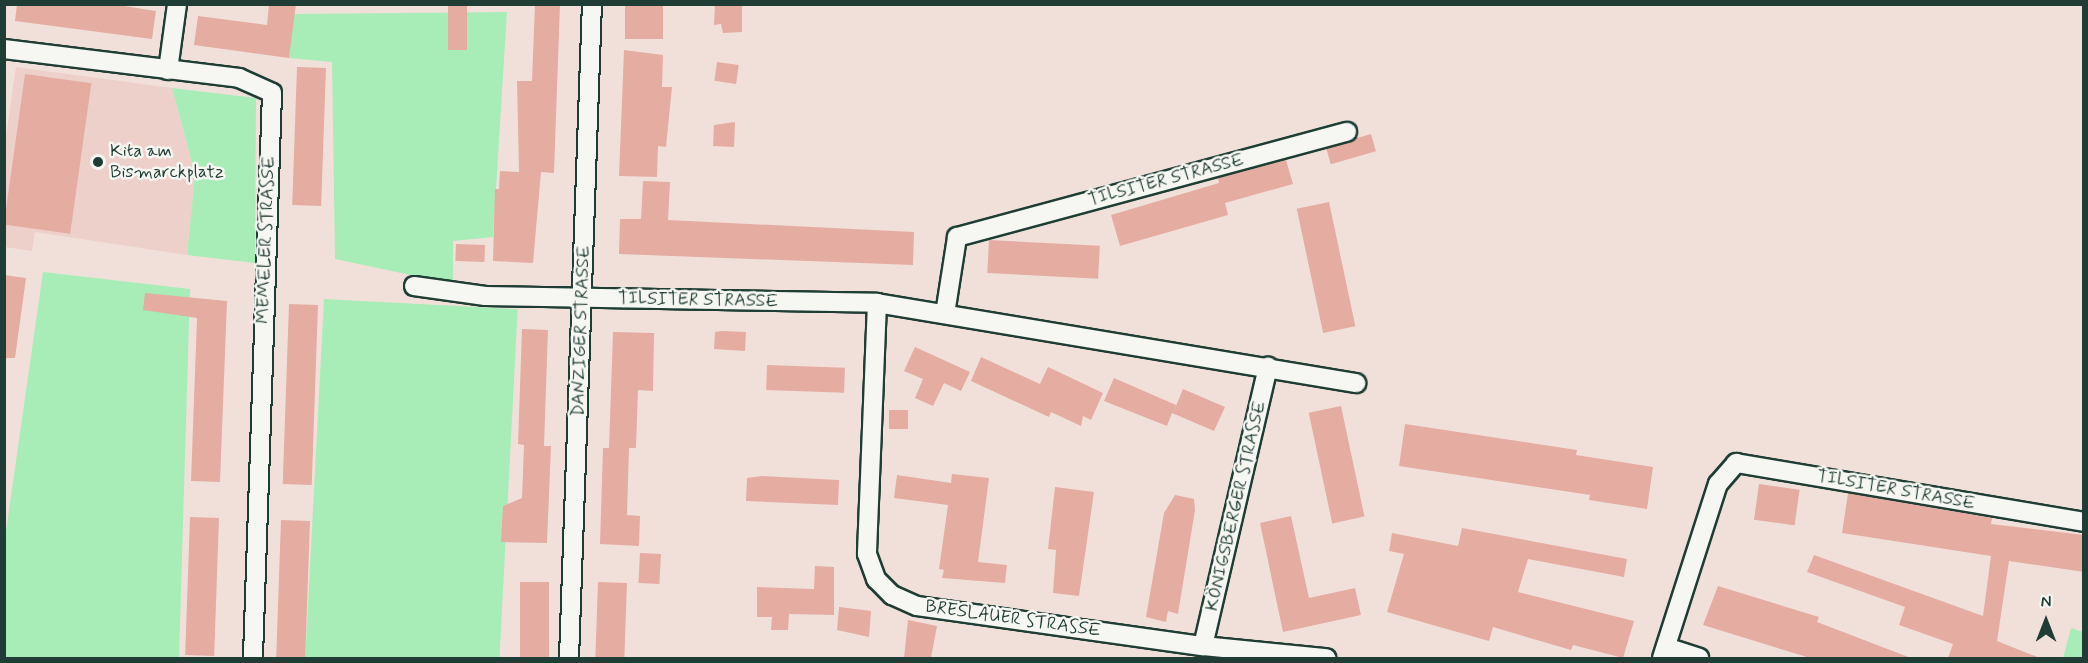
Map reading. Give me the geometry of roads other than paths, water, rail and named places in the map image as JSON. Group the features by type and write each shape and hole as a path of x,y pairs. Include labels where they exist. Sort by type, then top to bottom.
{"street":[{"path":"168,70 177,4"},
{"name":"DANZIGER STRASSE","path":"569,658 592,4"},
{"name":"MEMELER STRASSE","path":"4,50 239,78 272,93 253,658"},
{"name":"TILSITER STRASSE","path":"945,314 957,237 1347,132"},
{"name":"TILSITER STRASSE","path":"414,286 485,296 877,303 1268,366 1356,383"},
{"name":"BRESLAUER STRASSE","path":"877,303 867,554 876,579 892,595 917,606 1203,646 1326,658"},
{"name":"KÖNIGSBERGER STRASSE","path":"1203,646 1268,366"},
{"name":"TILSITER STRASSE","path":"1664,653 1718,484 1736,463 2084,522"},
{"path":"1664,653 1699,658"}],"place":[{"name":"Kita am Bismarckplatz","path":"98,162"}]}
